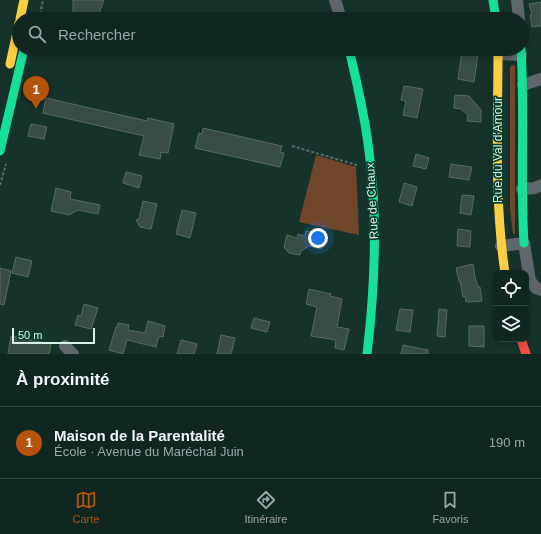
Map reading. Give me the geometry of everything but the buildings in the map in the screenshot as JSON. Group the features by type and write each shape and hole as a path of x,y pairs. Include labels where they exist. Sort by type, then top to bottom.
{"street":[{"path":"21,12 24,0"},
{"path":"335,0 339,12"},
{"path":"493,0 495,12"},
{"path":"517,0 518,12"},
{"path":"8,74 12,55"},
{"path":"0,150 22,56"},
{"name":"Rue de Chaux","path":"351,56 367,132 374,199 374,272 367,354"},
{"name":"Rue du Val d'Amour","path":"498,56 498,195 501,246 505,270"},
{"name":"Rue du Val d'Amour","path":"521,56 523,85 522,189 524,243 530,281 536,288 541,290"},
{"path":"523,85 541,79"},
{"name":"Rue du Val d'Amour","path":"522,189 535,188 541,185"},
{"path":"501,246 524,243"},
{"path":"522,342 526,354"}],"path":[{"path":"40,12 43,0"},
{"path":"292,146 358,166"},
{"path":"358,159 358,171"}],"shaded area":[{"path":"513,65 515,66 515,234 513,234 510,209 510,69"},
{"path":"316,155 356,167 359,235 299,222"}],"traffic: fast":[{"path":"493,0 495,12"},
{"path":"0,151 22,56"},
{"path":"351,56 365,125 374,202 374,278 367,354"},
{"path":"521,56 523,98 522,194 524,243"}],"traffic: slow":[{"path":"21,12 24,0"},
{"path":"10,64 12,55"},
{"path":"498,56 498,189 499,217 505,270"}],"traffic: jam":[{"path":"522,342 526,354"}],"place":[{"name":"Maison de la Parentalité","path":"36,109"}]}
